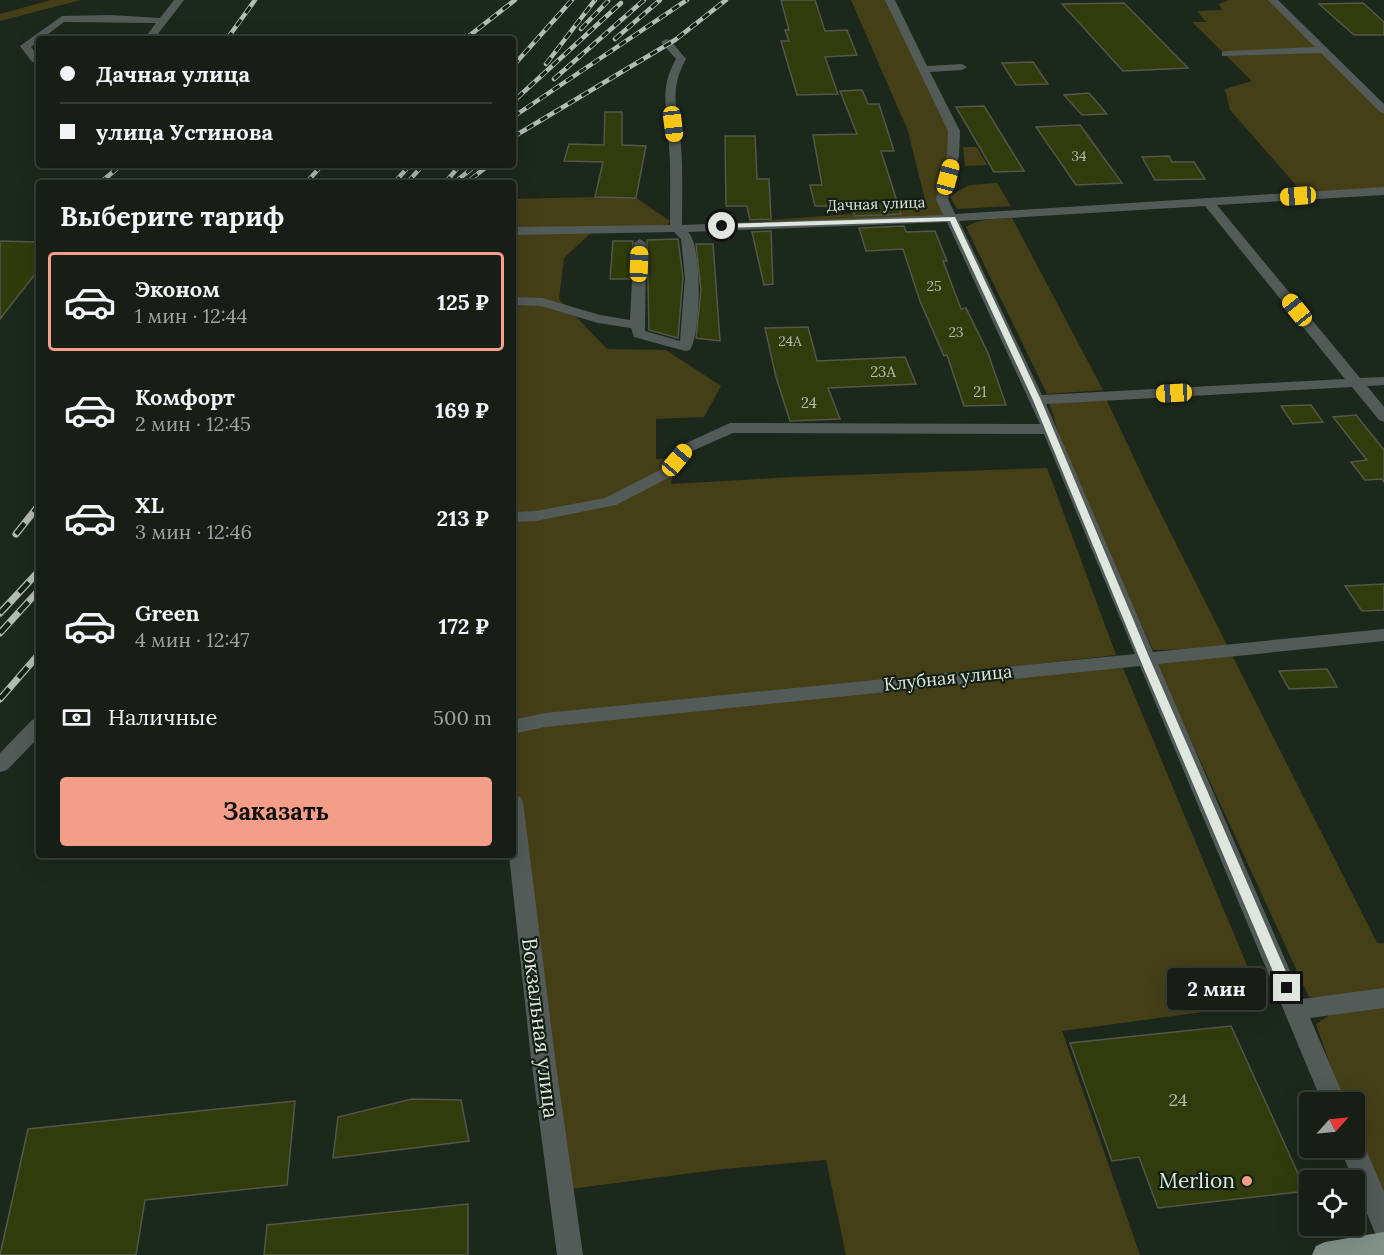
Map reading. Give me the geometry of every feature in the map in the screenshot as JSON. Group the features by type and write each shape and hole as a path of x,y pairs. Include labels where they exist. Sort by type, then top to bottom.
{"main road":[{"path":"1324,1255 1384,1245"}],"street":[{"path":"151,36 179,0"},
{"path":"890,0 954,131 953,156 942,199 1037,400 1330,1092"},
{"path":"1273,0 1384,110"},
{"path":"39,36 62,19 110,18 163,21"},
{"path":"36,38 25,46 36,60"},
{"path":"640,243 637,325 639,334 685,347 689,338 692,277 687,238 676,227 675,145 670,104 672,75 681,59 666,42"},
{"path":"1226,54 1323,50"},
{"path":"923,69 962,67"},
{"name":"Дачная улица","path":"516,231 952,219 1384,191"},
{"path":"1209,203 1384,417"},
{"path":"516,301 542,302 598,320 637,325"},
{"path":"1037,400 1384,381"},
{"path":"516,517 536,516 610,502 666,473 687,448 730,428 1049,429"},
{"name":"Клубная улица","path":"516,727 545,720 1384,634"},
{"path":"0,765 36,728"},
{"name":"Вокзальная улица","path":"516,828 543,1058 570,1255"},
{"path":"1296,1010 1384,998"},
{"path":"1357,1158 1384,1224"}],"shaded area":[{"path":"51,0 81,0 0,21 0,14"},
{"path":"851,0 890,0 954,131 942,199 948,217 745,222 927,208 908,131"},
{"path":"1229,0 1273,0 1384,110 1384,191 1298,196 1295,184 1230,110 1225,89 1252,81 1192,22 1206,22 1197,11 1222,10 1219,4"},
{"path":"963,147 977,147 987,165 965,166"},
{"path":"997,183 1011,206 957,209 950,196 969,185"},
{"path":"636,198 670,221 665,229 594,230 564,258 559,299 607,349 666,350 721,386 704,417 656,419 656,459 675,459 671,484 793,477 1047,468 1116,655 602,714 1121,663 1263,1004 1062,1031 1140,1255 846,1255 826,1160 723,1169 570,1189 516,822 516,199"},
{"path":"1012,218 1103,390 1047,394 966,227 982,220"},
{"path":"1106,399 1150,492 1377,943 1384,943 1384,990 1347,997 1309,997 1155,662 1224,649 1153,650 1069,466 1049,402"},
{"path":"1384,1007 1384,1222 1362,1158 1365,1158 1365,1092 1340,1092 1316,1024 1338,1010"}],"building":[{"path":"781,0 815,0 825,31 847,30 857,55 825,57 838,94 797,95 781,41 789,41 785,30 789,30"},
{"path":"1124,3 1188,68 1123,71 1062,4"},
{"path":"1363,3 1384,22 1384,35 1354,35 1319,4"},
{"path":"1033,62 1048,84 1016,85 1002,63"},
{"path":"862,90 868,104 879,104 894,151 881,151 901,214 855,216 851,206 815,206 810,185 822,185 813,135 857,134 840,91"},
{"path":"1089,93 1107,114 1082,115 1064,95"},
{"path":"984,106 1024,171 994,172 956,107"},
{"path":"605,112 622,112 622,145 646,146 636,198 595,197 603,162 564,161 569,144 604,145"},
{"path":"1080,125 1122,183 1076,185 1036,127"},
{"path":"725,136 755,136 757,179 769,179 771,219 750,220 747,206 726,206"},
{"path":"1169,156 1172,162 1194,162 1205,179 1155,180 1142,157"},
{"path":"904,226 906,232 935,231 947,261 943,261 961,309 966,308 988,353 1006,405 964,406 947,355 944,356 920,301 903,249 866,251 859,228"},
{"path":"771,231 773,284 764,285 752,232"},
{"path":"678,239 683,277 678,338 649,330 647,240"},
{"path":"0,241 36,242 36,273 0,319"},
{"path":"613,241 633,241 630,279 610,279"},
{"path":"696,244 713,244 720,341 696,338 701,290"},
{"path":"808,327 817,361 905,357 916,384 828,388 840,419 790,421 776,377 765,328"},
{"path":"1311,405 1323,422 1293,424 1281,406"},
{"path":"1356,415 1384,450 1384,482 1382,479 1365,480 1351,462 1367,460 1333,417"},
{"path":"1384,584 1384,610 1362,611 1345,586"},
{"path":"1327,669 1337,687 1289,689 1279,671"},
{"path":"1231,1026 1299,1176 1299,1192 1158,1208 1139,1157 1112,1161 1070,1043"},
{"path":"412,1099 461,1100 469,1141 333,1158 338,1117"},
{"path":"295,1101 287,1185 145,1200 136,1255 0,1255 28,1129"},
{"path":"468,1204 468,1255 264,1255 267,1225"}],"railway":[{"path":"229,36 255,0"},
{"path":"469,36 515,0"},
{"path":"516,63 572,0"},
{"path":"546,64 595,0"},
{"path":"554,79 644,0"},
{"path":"615,39 660,0"},
{"path":"516,115 687,0"},
{"path":"516,135 675,40 726,0"},
{"path":"581,29 608,1"},
{"path":"517,98 621,3"},
{"path":"104,180 118,168"},
{"path":"309,180 319,168"},
{"path":"397,180 407,168"},
{"path":"410,180 420,168"},
{"path":"448,180 458,168"},
{"path":"458,180 472,168"},
{"path":"471,179 485,168"},
{"path":"16,534 36,509"},
{"path":"0,613 36,574"},
{"path":"0,633 36,593"},
{"path":"0,699 36,657"}],"place":[{"name":"Merlion","path":"1247,1181"}],"route":[{"path":"722,226 952,219 1037,400 1144,657 1287,988"}]}
